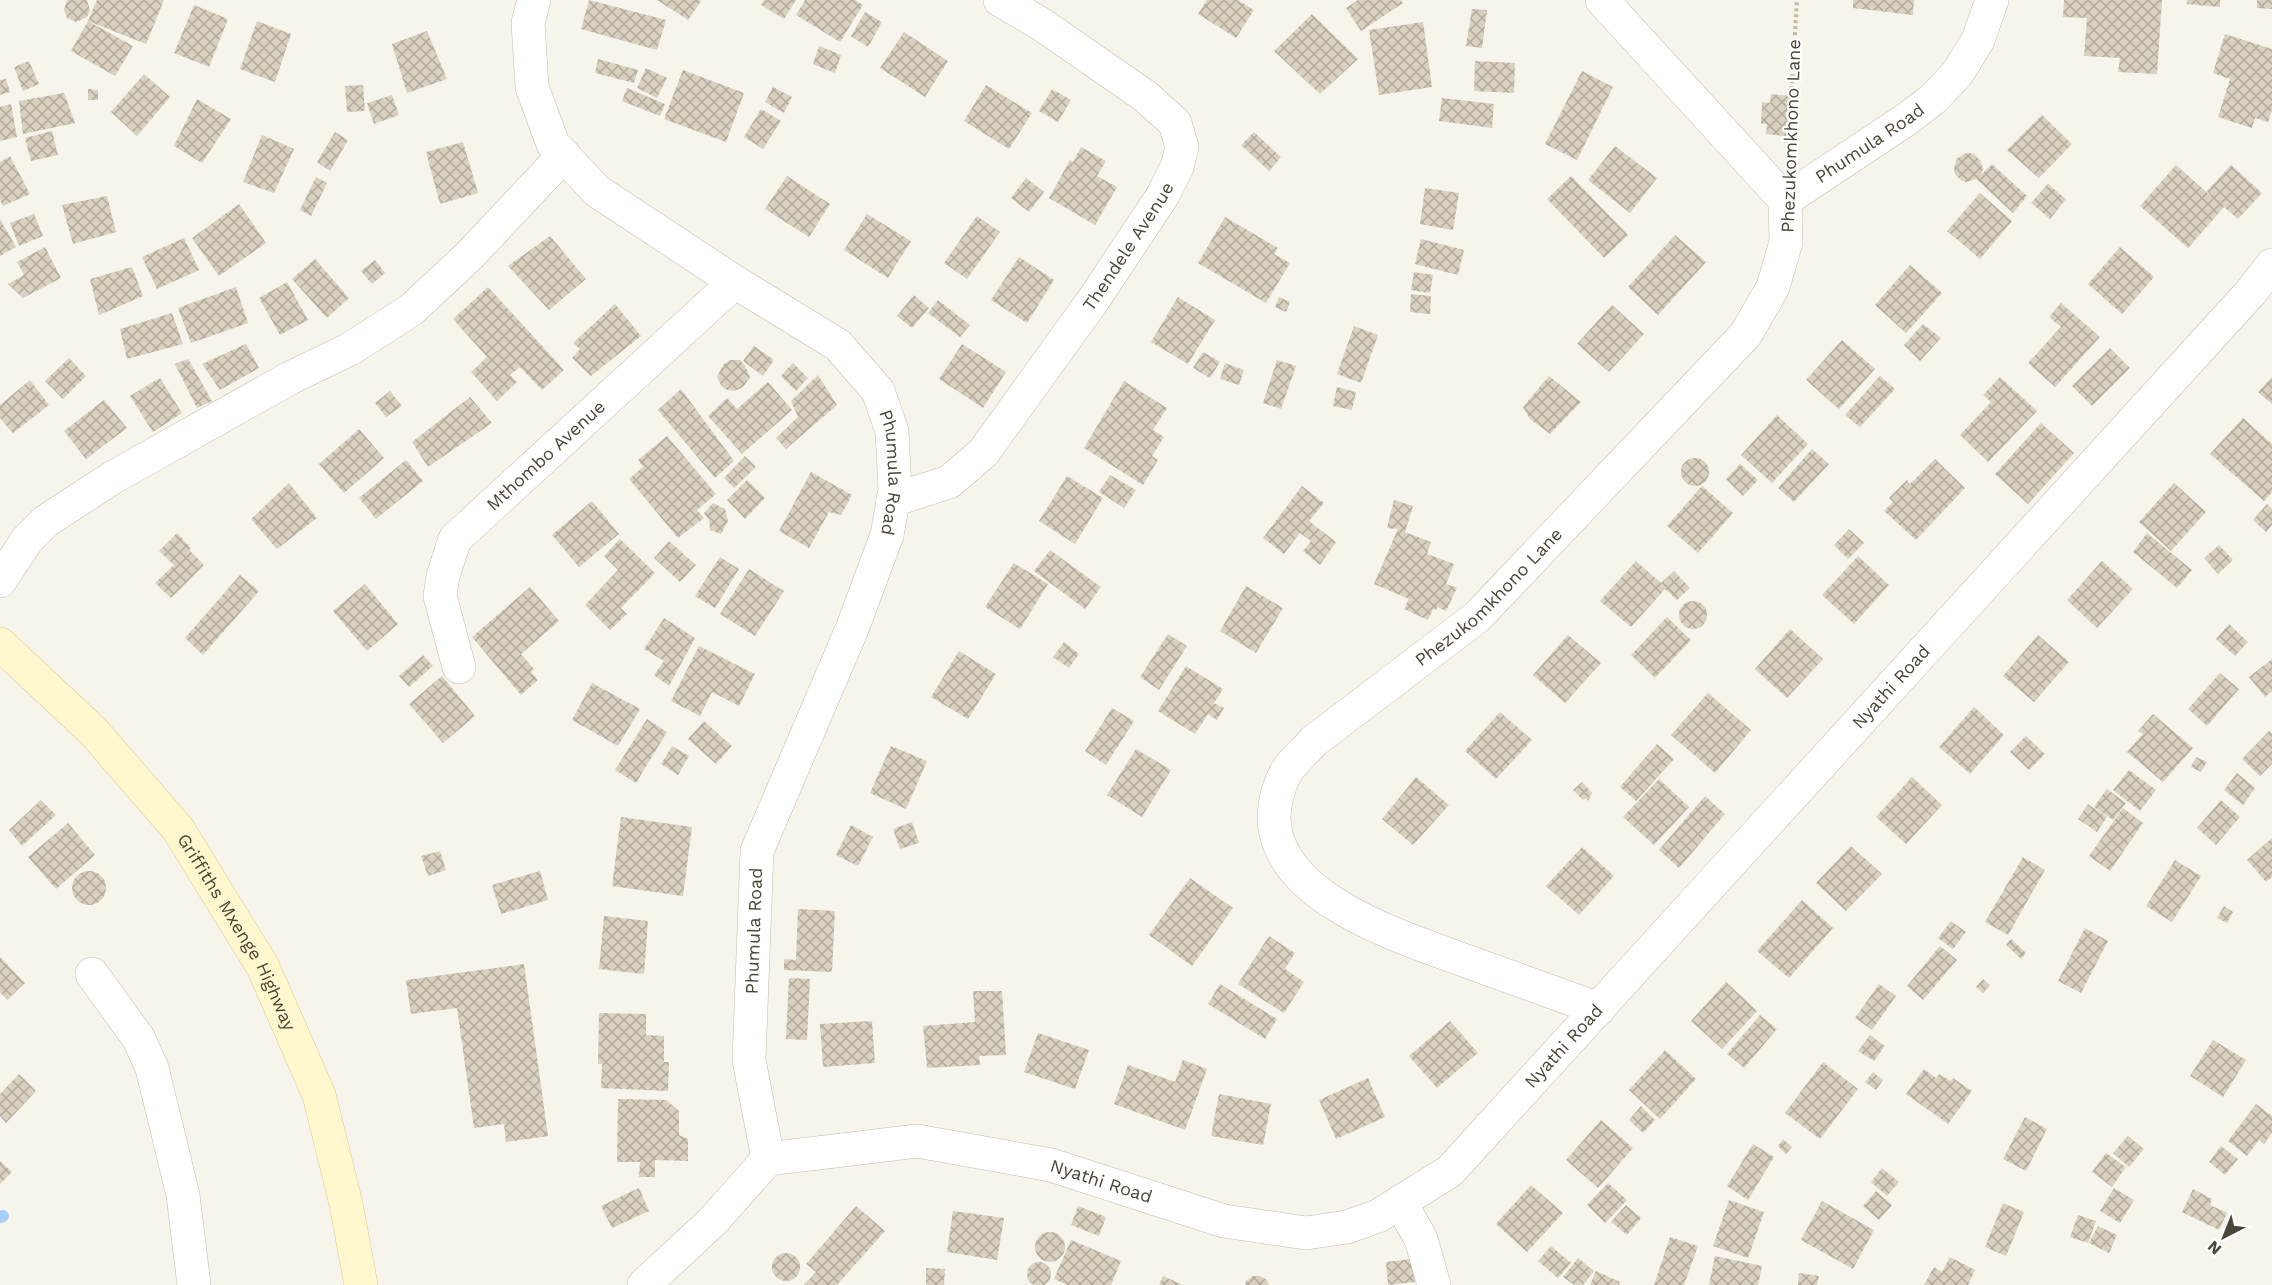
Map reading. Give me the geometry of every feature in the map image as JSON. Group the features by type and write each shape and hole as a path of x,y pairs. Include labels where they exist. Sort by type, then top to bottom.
{"street":[{"name":"Phumula Road","path":"534,0 528,23 532,87 553,144 597,191 735,282 837,345 878,391 892,431 894,500 887,535 852,629 757,851 749,1059 768,1159"},
{"name":"Thendele Avenue","path":"894,500 949,482 983,453 1094,299 1163,195 1177,167 1182,147 1175,123 1145,96 1041,24 1000,0"},
{"path":"1602,0 1785,200"},
{"name":"Phumula Road","path":"1785,200 1907,119 1933,99 1957,74 1978,40 1992,0"},
{"path":"0,581 27,540 46,520 112,478 290,378 350,349 411,310 469,256 564,155"},
{"name":"Phezukomkhono Lane","path":"1599,1009 1398,936 1350,913 1317,892 1301,877 1282,851 1275,831 1274,807 1291,765 1314,741 1477,617 1746,334 1773,287 1783,253 1786,242 1785,200"},
{"name":"Nyathi Road","path":"768,1159 917,1141 1051,1166 1224,1221 1306,1233 1347,1227 1378,1216 1450,1171 2243,301 2272,265"},
{"name":"Mthombo Avenue","path":"459,667 440,596 443,576 455,539 735,282"},
{"name":"Griffiths Mxenge Highway","path":"0,644 93,731 178,829 263,967 319,1095 346,1204 361,1285"},
{"path":"92,974 139,1039 152,1068 183,1195 194,1285"},
{"path":"644,1285 713,1221 768,1159"},
{"path":"1400,1202 1421,1239 1434,1285"}],"path":[{"name":"Phezukomkhono Lane","path":"1785,200 1797,0"}],"building":[{"path":"67,0 87,0 90,10 87,17 76,22 67,18 64,10"},
{"path":"97,0 164,0 146,44 88,21"},
{"path":"589,0 666,20 657,50 581,29"},
{"path":"657,0 699,0 701,1 688,20"},
{"path":"764,0 796,0 784,19 761,5"},
{"path":"805,0 855,0 863,5 840,42 796,15"},
{"path":"1207,0 1238,0 1254,10 1236,38 1198,14"},
{"path":"1358,0 1401,0 1403,3 1361,31 1346,8"},
{"path":"1853,0 1914,0 1913,15 1853,8"},
{"path":"2064,0 2162,0 2157,74 2118,72 2120,58 2084,56 2087,18 2063,17"},
{"path":"2187,0 2220,0 2220,7 2187,4"},
{"path":"2257,0 2272,0 2272,9 2257,8"},
{"path":"194,5 228,19 209,67 174,53"},
{"path":"1472,9 1487,10 1482,48 1466,46"},
{"path":"865,12 882,22 868,47 851,36"},
{"path":"1312,14 1358,59 1320,94 1274,51"},
{"path":"88,21 133,46 115,76 71,51"},
{"path":"257,21 291,34 275,82 240,69"},
{"path":"1423,22 1432,87 1379,95 1369,30"},
{"path":"427,31 447,79 407,93 392,44"},
{"path":"904,32 948,61 925,97 880,68"},
{"path":"2225,34 2272,49 2272,110 2268,122 2255,118 2252,128 2218,117 2230,79 2213,73"},
{"path":"819,46 841,55 835,73 813,64"},
{"path":"598,59 638,70 634,83 595,73"},
{"path":"29,61 39,84 23,91 14,67"},
{"path":"1475,61 1515,63 1514,93 1474,91"},
{"path":"646,68 667,78 657,98 637,88"},
{"path":"683,70 744,93 726,142 664,119"},
{"path":"1582,71 1613,87 1577,160 1545,144"},
{"path":"144,74 170,97 137,136 111,112"},
{"path":"6,79 10,92 0,95 0,80"},
{"path":"363,85 365,111 347,112 345,86"},
{"path":"986,85 1032,113 1009,149 964,121"},
{"path":"773,87 792,97 784,113 765,102"},
{"path":"627,88 665,104 660,116 622,101"},
{"path":"88,89 98,90 98,100 88,100"},
{"path":"1052,89 1071,100 1058,122 1039,111"},
{"path":"64,93 75,123 23,134 19,101"},
{"path":"1771,94 1790,96 1786,136 1766,134 1767,124 1761,124 1762,102 1770,103"},
{"path":"392,95 399,115 374,124 367,103"},
{"path":"1442,98 1494,104 1492,128 1439,121"},
{"path":"197,99 231,119 202,163 174,146"},
{"path":"11,104 17,137 0,141 0,107"},
{"path":"761,109 781,121 763,149 744,137"},
{"path":"2042,115 2072,144 2039,178 2007,150"},
{"path":"52,131 58,155 31,161 25,138"},
{"path":"335,132 348,140 330,171 317,162"},
{"path":"1254,132 1281,157 1269,171 1241,145"},
{"path":"262,135 294,149 274,193 243,182"},
{"path":"463,142 478,193 440,204 426,152"},
{"path":"1615,146 1657,178 1630,213 1588,180"},
{"path":"1081,147 1106,161 1097,176 1117,187 1095,225 1049,198 1070,160 1073,162"},
{"path":"1969,153 1974,154 1980,160 1983,169 1981,175 1992,164 2027,196 2013,213 1976,179 1966,182 1955,174 1956,159"},
{"path":"10,156 30,194 3,206 0,200 0,162"},
{"path":"2176,165 2212,197 2207,191 2231,165 2262,193 2238,219 2224,207 2188,248 2140,206"},
{"path":"787,176 830,204 809,237 765,209"},
{"path":"1571,176 1628,235 1604,258 1547,199"},
{"path":"316,177 327,183 311,216 300,210"},
{"path":"1026,178 1044,192 1029,212 1011,198"},
{"path":"2048,184 2066,199 2050,219 2031,203"},
{"path":"1425,188 1459,193 1453,230 1420,224"},
{"path":"1980,193 2012,221 1980,259 1947,231"},
{"path":"107,196 116,232 73,244 62,205"},
{"path":"239,204 266,243 219,276 192,238"},
{"path":"34,214 43,236 19,246 10,223"},
{"path":"867,214 911,241 888,278 844,250"},
{"path":"977,216 1000,232 967,279 944,263"},
{"path":"1225,217 1278,248 1274,254 1290,263 1266,303 1198,263"},
{"path":"0,219 16,247 0,256"},
{"path":"1675,235 1706,262 1658,315 1628,287"},
{"path":"550,236 586,279 549,310 508,266"},
{"path":"184,238 199,270 157,289 142,257"},
{"path":"1421,239 1464,250 1458,275 1415,264"},
{"path":"45,247 61,278 23,298 8,284 24,275 17,262"},
{"path":"2120,247 2154,277 2122,314 2088,284"},
{"path":"1019,257 1054,280 1027,323 991,300"},
{"path":"315,259 349,298 327,318 292,279"},
{"path":"375,260 385,273 372,284 361,271"},
{"path":"1910,265 1942,293 1906,333 1875,305"},
{"path":"132,267 143,296 99,315 90,279"},
{"path":"1414,272 1433,275 1430,293 1411,290"},
{"path":"287,282 308,320 280,335 259,298"},
{"path":"236,287 248,323 191,343 178,308"},
{"path":"488,287 564,370 542,390 520,367 510,375 517,382 497,401 471,372 487,357 453,319"},
{"path":"1411,294 1431,296 1430,314 1410,312"},
{"path":"914,295 929,308 912,328 897,316"},
{"path":"1178,297 1215,320 1188,364 1151,342"},
{"path":"1279,297 1290,302 1286,312 1275,307"},
{"path":"938,300 970,325 960,337 928,313"},
{"path":"2061,303 2100,337 2055,387 2028,363 2061,327 2049,317"},
{"path":"615,304 641,336 591,376 572,358 580,349 573,343"},
{"path":"1612,305 1644,334 1609,372 1577,344"},
{"path":"172,313 183,344 127,359 120,329"},
{"path":"1923,324 1941,338 1920,361 1904,345"},
{"path":"1354,326 1378,335 1361,383 1337,374"},
{"path":"1842,340 1875,369 1839,409 1806,380"},
{"path":"246,344 259,368 220,390 202,364"},
{"path":"962,344 1006,372 983,408 939,379"},
{"path":"754,346 774,360 763,376 743,361"},
{"path":"2110,348 2130,368 2092,406 2072,386"},
{"path":"1203,352 1220,362 1210,378 1193,368"},
{"path":"69,358 86,376 63,399 45,381"},
{"path":"188,359 212,401 197,408 175,364"},
{"path":"730,360 740,360 750,377 743,387 735,391 727,390 717,377 723,365"},
{"path":"1277,360 1296,366 1281,409 1263,403"},
{"path":"793,363 808,378 796,391 781,376"},
{"path":"1225,363 1244,370 1239,385 1220,379"},
{"path":"818,375 837,405 786,449 776,438 798,417 791,401"},
{"path":"1549,376 1581,402 1550,434 1530,419 1523,407"},
{"path":"1880,376 1895,389 1860,427 1845,415"},
{"path":"2000,377 2037,411 1988,462 1960,435 1991,402 1983,395"},
{"path":"2272,377 2272,404 2258,392"},
{"path":"160,378 182,413 153,432 130,396"},
{"path":"30,380 49,405 13,433 0,418 0,405"},
{"path":"1124,381 1167,408 1153,430 1164,437 1152,456 1158,460 1143,485 1084,448"},
{"path":"768,382 792,410 742,454 708,416 727,398 737,409"},
{"path":"1337,387 1356,392 1352,410 1333,406"},
{"path":"681,389 734,461 715,478 658,410"},
{"path":"390,391 402,406 386,417 375,403"},
{"path":"470,397 492,423 428,467 412,442"},
{"path":"104,400 127,428 86,459 64,431"},
{"path":"1777,415 1808,444 1772,483 1741,455"},
{"path":"2243,418 2272,444 2272,492 2264,501 2210,454"},
{"path":"2041,423 2074,453 2028,504 1995,474"},
{"path":"359,429 384,458 344,493 319,464"},
{"path":"667,436 716,494 697,510 704,518 678,538 629,479 643,467 638,460"},
{"path":"1812,449 1829,464 1794,502 1778,488"},
{"path":"745,456 756,467 734,488 724,478"},
{"path":"1695,458 1705,462 1709,472 1705,482 1695,486 1685,482 1681,472 1685,462"},
{"path":"1935,459 1965,488 1916,540 1884,511 1893,502 1889,498 1907,480 1910,484"},
{"path":"406,460 423,481 376,519 359,498"},
{"path":"1740,464 1758,480 1743,496 1726,479"},
{"path":"811,472 852,495 841,515 829,512 809,548 779,531"},
{"path":"1110,475 1136,490 1124,508 1099,492"},
{"path":"1067,476 1103,498 1075,544 1039,521"},
{"path":"747,480 765,498 745,519 727,500"},
{"path":"289,483 317,518 277,549 251,519"},
{"path":"2174,483 2206,512 2171,551 2139,522"},
{"path":"1302,486 1324,503 1309,521 1336,542 1320,565 1303,551 1311,541 1300,533 1284,554 1263,538"},
{"path":"1702,486 1733,513 1698,553 1667,526"},
{"path":"1394,500 1413,506 1405,532 1431,542 1427,554 1454,564 1446,584 1457,588 1446,611 1437,607 1436,610 1433,609 1428,620 1404,609 1409,599 1374,584 1398,529 1387,528"},
{"path":"592,501 619,534 579,567 552,535"},
{"path":"713,503 725,509 728,521 721,534 710,530 709,520 704,513"},
{"path":"2267,504 2272,509 2272,525 2266,532 2253,520"},
{"path":"1849,529 1864,543 1848,559 1834,545"},
{"path":"177,533 204,565 171,598 155,583 174,565 159,551"},
{"path":"2147,533 2192,570 2177,588 2133,552"},
{"path":"620,539 655,573 621,608 627,614 610,630 585,605 618,570 604,556"},
{"path":"669,541 696,565 680,582 654,558"},
{"path":"2219,545 2233,560 2218,574 2204,558"},
{"path":"1050,550 1101,587 1085,609 1034,571"},
{"path":"1858,556 1889,585 1854,624 1822,595"},
{"path":"720,557 739,569 715,608 695,596"},
{"path":"1636,561 1661,583 1674,571 1690,588 1677,600 1665,589 1631,627 1600,601"},
{"path":"2102,561 2133,589 2097,628 2067,600"},
{"path":"1014,563 1048,584 1020,629 985,607"},
{"path":"749,569 784,591 755,636 720,614"},
{"path":"240,575 259,591 203,655 185,638"},
{"path":"365,584 398,624 367,651 333,611"},
{"path":"1246,586 1283,608 1256,653 1220,631"},
{"path":"530,587 559,621 521,654 534,669 531,672 538,680 521,695 472,637"},
{"path":"1693,601 1703,605 1707,615 1703,625 1693,629 1683,625 1679,615 1683,605"},
{"path":"1667,617 1691,640 1655,678 1631,655"},
{"path":"664,618 695,638 669,686 654,675 664,661 644,649"},
{"path":"2229,624 2248,642 2235,656 2216,639"},
{"path":"1790,629 1823,659 1787,698 1755,669"},
{"path":"1168,634 1187,646 1159,690 1140,677"},
{"path":"1568,635 1601,663 1565,703 1533,675"},
{"path":"2038,635 2069,662 2034,702 2003,676"},
{"path":"1064,642 1079,654 1069,668 1053,657"},
{"path":"699,646 755,674 739,706 712,692 700,716 671,701"},
{"path":"959,651 996,674 968,719 931,697"},
{"path":"423,655 433,666 409,687 399,676"},
{"path":"2272,659 2272,691 2265,697 2249,677"},
{"path":"1186,666 1223,689 1214,703 1224,708 1217,720 1208,714 1195,734 1158,711"},
{"path":"2220,673 2239,689 2207,726 2188,709"},
{"path":"442,676 475,716 443,743 409,704"},
{"path":"592,683 640,709 618,746 572,720"},
{"path":"1708,693 1751,730 1715,773 1671,735"},
{"path":"1974,707 2004,735 1970,774 1939,747"},
{"path":"1112,708 1134,721 1106,765 1085,751"},
{"path":"1500,712 1532,740 1496,779 1465,751"},
{"path":"2153,714 2193,748 2163,782 2127,752 2143,734 2138,731"},
{"path":"647,719 667,732 636,783 615,770"},
{"path":"704,721 732,746 716,764 688,739"},
{"path":"2269,731 2272,733 2272,764 2260,776 2242,759"},
{"path":"2026,736 2045,754 2029,770 2010,752"},
{"path":"1657,744 1674,759 1636,801 1620,787"},
{"path":"672,746 689,756 678,775 661,764"},
{"path":"891,746 927,761 906,809 870,793"},
{"path":"1136,749 1171,770 1142,817 1107,795"},
{"path":"2196,757 2207,762 2201,772 2191,767"},
{"path":"2129,770 2156,790 2140,811 2113,790"},
{"path":"2237,773 2255,788 2243,805 2224,790"},
{"path":"1416,777 1449,805 1413,845 1382,819"},
{"path":"1912,777 1942,805 1906,844 1876,817"},
{"path":"1659,779 1689,807 1654,845 1623,817"},
{"path":"1582,782 1592,793 1588,801 1586,798 1583,800 1573,790"},
{"path":"2107,789 2126,803 2113,820 2094,807"},
{"path":"1705,796 1725,814 1679,868 1659,850"},
{"path":"41,800 56,815 22,846 9,830"},
{"path":"2221,800 2240,817 2216,845 2197,828"},
{"path":"2088,804 2107,817 2097,832 2078,819"},
{"path":"2123,808 2143,823 2110,871 2089,856"},
{"path":"621,817 692,827 683,896 612,886"},
{"path":"912,822 919,843 900,849 893,829"},
{"path":"68,823 95,855 56,889 28,857"},
{"path":"851,825 873,837 858,866 836,855"},
{"path":"2272,838 2272,877 2266,882 2247,860"},
{"path":"1851,846 1882,874 1846,911 1816,883"},
{"path":"1582,847 1614,876 1579,915 1546,886"},
{"path":"440,851 446,870 428,876 421,856"},
{"path":"2023,857 2045,870 2008,935 1985,922"},
{"path":"2175,860 2201,876 2172,922 2146,906"},
{"path":"89,871 101,876 106,888 101,900 89,905 77,900 72,888 77,876"},
{"path":"540,871 548,900 501,914 492,885"},
{"path":"1190,878 1233,908 1192,966 1149,935"},
{"path":"1802,900 1833,928 1789,978 1757,951"},
{"path":"2224,906 2233,912 2227,923 2217,918"},
{"path":"798,909 835,911 832,972 784,970 784,959 796,960"},
{"path":"604,916 648,921 644,974 599,969"},
{"path":"1951,921 1966,932 1953,949 1938,938"},
{"path":"2085,928 2108,941 2081,993 2058,981"},
{"path":"1269,936 1295,953 1285,969 1304,982 1284,1013 1238,984"},
{"path":"2011,939 2026,953 2021,959 2006,945"},
{"path":"1940,946 1957,960 1923,1000 1907,986"},
{"path":"0,957 25,983 7,1000 0,992"},
{"path":"524,964 548,1136 506,1142 504,1124 474,1128 457,1008 411,1014 406,980"},
{"path":"789,978 810,979 807,1040 786,1039"},
{"path":"1983,979 1990,985 1983,993 1976,987"},
{"path":"1726,982 1757,1011 1722,1049 1691,1021"},
{"path":"1220,984 1277,1019 1265,1039 1208,1004"},
{"path":"1879,984 1896,996 1872,1030 1855,1018"},
{"path":"973,991 1002,991 1006,1055 979,1056 980,1065 927,1068 923,1026 975,1022"},
{"path":"599,1013 646,1014 646,1035 664,1036 664,1062 669,1062 668,1091 601,1088 602,1064 598,1064"},
{"path":"1760,1015 1777,1029 1744,1068 1727,1054"},
{"path":"872,1021 875,1063 823,1067 820,1024"},
{"path":"1450,1021 1478,1053 1437,1088 1409,1056"},
{"path":"1038,1033 1089,1050 1075,1089 1024,1072"},
{"path":"1870,1035 1885,1046 1874,1061 1858,1051"},
{"path":"2213,1040 2246,1060 2223,1097 2190,1076"},
{"path":"1665,1050 1696,1079 1660,1119 1629,1090"},
{"path":"1183,1060 1207,1069 1185,1130 1114,1104 1128,1065 1175,1082"},
{"path":"1823,1062 1858,1089 1820,1139 1785,1113"},
{"path":"1924,1069 1936,1078 1939,1074 1951,1081 1953,1078 1972,1091 1948,1124 1906,1094"},
{"path":"1873,1072 1883,1080 1876,1090 1865,1082"},
{"path":"19,1074 36,1091 6,1123 0,1116 0,1094"},
{"path":"1368,1078 1385,1117 1336,1139 1319,1100"},
{"path":"1219,1094 1271,1104 1263,1145 1211,1136"},
{"path":"618,1099 666,1100 679,1111 679,1135 688,1139 688,1161 655,1160 655,1177 639,1177 640,1162 617,1162"},
{"path":"2256,1104 2272,1116 2272,1133 2264,1144 2259,1140 2247,1156 2228,1141"},
{"path":"1641,1106 1655,1120 1643,1133 1629,1120"},
{"path":"2025,1117 2047,1129 2026,1171 2003,1159"},
{"path":"1601,1120 1633,1148 1598,1188 1566,1160"},
{"path":"2128,1136 2144,1149 2129,1167 2113,1153"},
{"path":"1783,1139 1792,1147 1786,1154 1778,1146"},
{"path":"1753,1144 1774,1157 1748,1200 1727,1186"},
{"path":"2221,1146 2238,1159 2225,1175 2209,1162"},
{"path":"2106,1153 2126,1167 2112,1187 2092,1172"},
{"path":"0,1161 12,1172 0,1184"},
{"path":"1882,1168 1899,1182 1887,1196 1871,1182"},
{"path":"1608,1183 1627,1200 1605,1223 1587,1205"},
{"path":"1531,1185 1563,1213 1527,1252 1496,1224"},
{"path":"639,1188 649,1211 612,1228 601,1206"},
{"path":"2114,1188 2134,1200 2120,1223 2100,1211"},
{"path":"2193,1189 2212,1199 2210,1205 2227,1213 2219,1230 2182,1212"},
{"path":"1876,1191 1892,1205 1879,1220 1863,1206"},
{"path":"1729,1200 1764,1212 1748,1258 1713,1246"},
{"path":"1822,1201 1874,1230 1853,1269 1801,1240"},
{"path":"2003,1203 2024,1212 2006,1256 1985,1247"},
{"path":"1626,1205 1641,1218 1627,1235 1611,1222"},
{"path":"856,1206 885,1231 837,1285 804,1285 816,1272 806,1264"},
{"path":"1078,1206 1106,1217 1099,1236 1071,1225"},
{"path":"953,1211 1004,1218 997,1260 947,1252"},
{"path":"2078,1215 2096,1221 2088,1243 2070,1237"},
{"path":"2098,1226 2117,1235 2109,1253 2089,1243"},
{"path":"1050,1232 1056,1233 1064,1241 1064,1253 1056,1261 1050,1262 1044,1261 1036,1253 1035,1247 1036,1241 1044,1233"},
{"path":"1670,1237 1698,1246 1684,1285 1654,1285"},
{"path":"1071,1240 1121,1261 1111,1285 1067,1285 1054,1279"},
{"path":"1551,1246 1571,1263 1558,1278 1538,1261"},
{"path":"786,1253 796,1257 800,1267 796,1277 786,1281 776,1277 772,1267 776,1257"},
{"path":"1715,1256 1762,1266 1758,1285 1709,1285"},
{"path":"1950,1257 1975,1270 1968,1285 1924,1285 1934,1267 1942,1272"},
{"path":"1578,1258 1594,1271 1583,1285 1574,1285 1563,1277"},
{"path":"1412,1259 1415,1282 1388,1285 1386,1262"},
{"path":"1039,1262 1044,1263 1050,1269 1050,1279 1044,1285 1039,1286 1034,1285 1028,1279 1027,1274 1028,1269 1034,1263"},
{"path":"926,1268 945,1269 944,1285 926,1285"},
{"path":"1596,1271 1620,1282 1619,1285 1590,1285"},
{"path":"1799,1273 1819,1276 1817,1285 1798,1285"},
{"path":"1163,1276 1183,1285 1159,1285"},
{"path":"1253,1276 1260,1276 1267,1280 1269,1285 1245,1285 1246,1281"}]}
